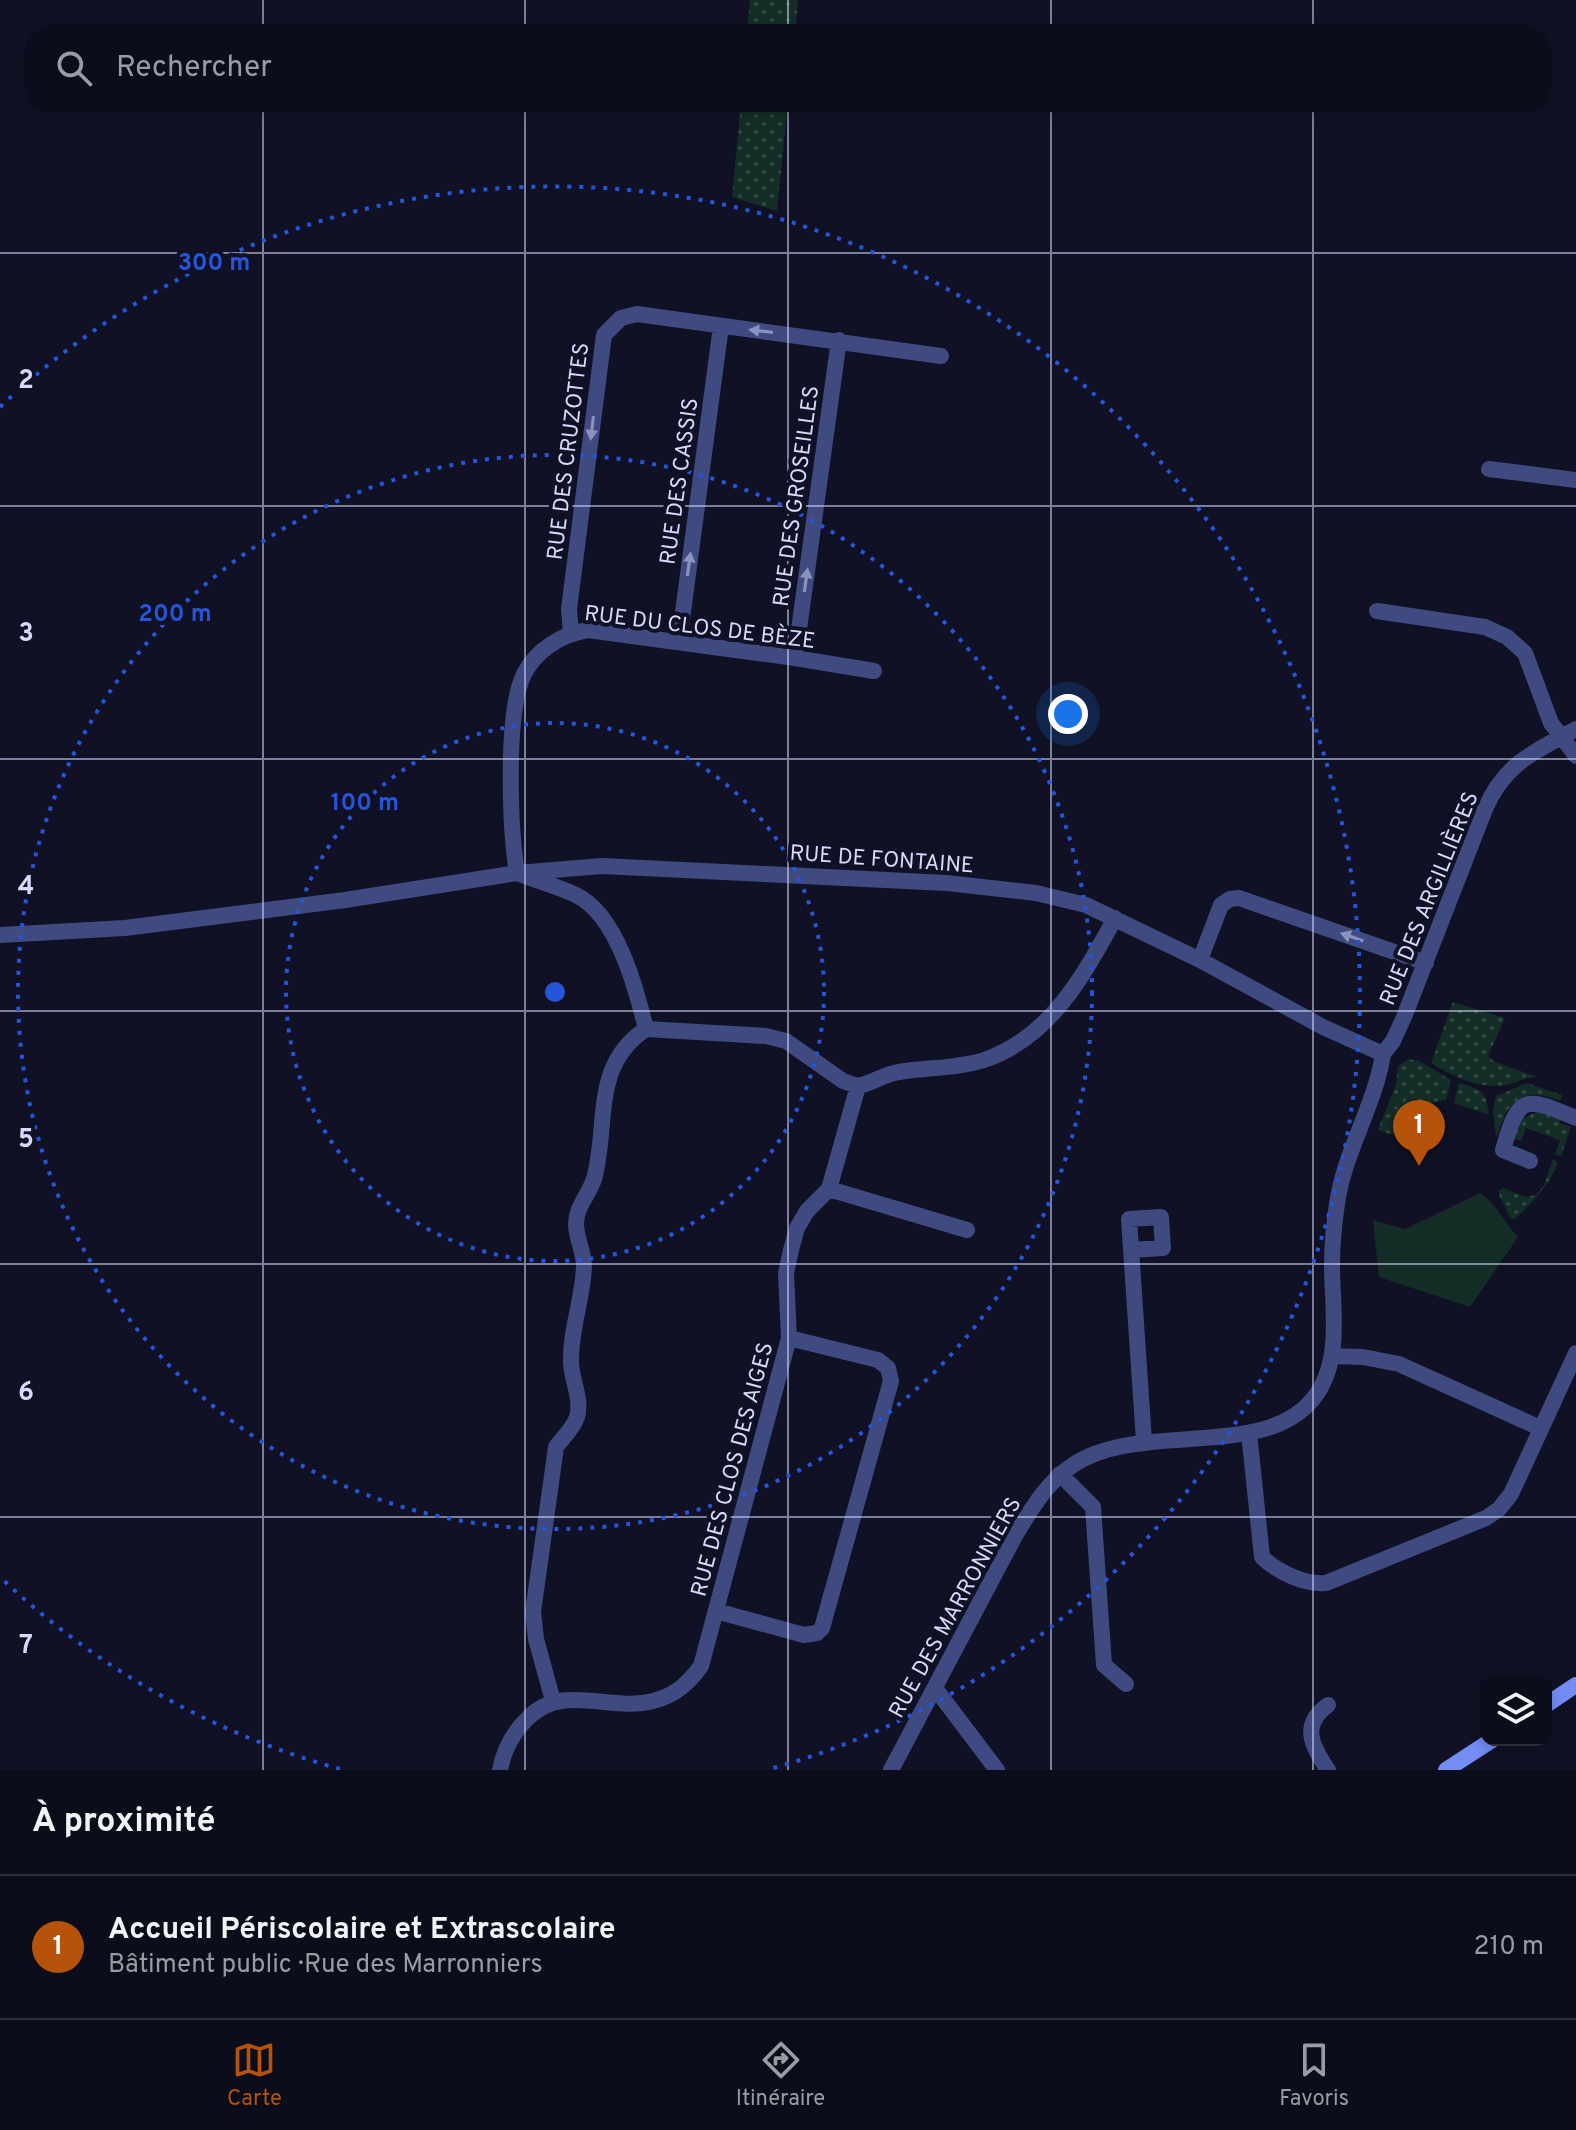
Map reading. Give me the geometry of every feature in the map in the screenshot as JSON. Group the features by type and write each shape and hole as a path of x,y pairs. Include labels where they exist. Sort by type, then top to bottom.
{"main road":[{"path":"1552,1701 1576,1685"},
{"path":"1446,1770 1483,1746"}],"street":[{"name":"RUE DES CRUZOTTES","path":"571,633 569,609 604,335 609,327 629,315 839,340 941,356"},
{"name":"RUE DES CASSIS","path":"679,642 721,326"},
{"name":"RUE DES GROSEILLES","path":"795,658 839,340"},
{"path":"1489,469 1576,480"},
{"path":"1377,611 1485,627 1507,637 1525,653 1546,711 1568,733 1576,756"},
{"name":"RUE DU CLOS DE BÈZE","path":"517,873 511,800 518,693 529,666 552,644 571,633 588,630 874,671"},
{"name":"RUE DES ARGILLIÈRES","path":"1383,1054 1397,1033 1485,809 1499,782 1519,763 1568,733"},
{"name":"RUE DE FONTAINE","path":"0,935 125,928 345,900 517,873 623,866 947,883 1036,893 1086,905 1200,960 1323,1027 1383,1054"},
{"path":"517,873 576,895 593,907 619,947 640,1003 646,1029"},
{"path":"1200,960 1221,905 1239,898 1426,963"},
{"path":"500,1770 507,1746 519,1726 542,1706 553,1701 536,1639 533,1612 556,1447 570,1430 578,1409 571,1364 584,1266 576,1227 577,1212 593,1181 607,1083 620,1052 646,1029 766,1036 798,1047 843,1081 858,1086 898,1072 946,1068 984,1060 1020,1043 1064,1002 1115,918"},
{"name":"RUE DES MARRONNIERS","path":"891,1770 1016,1534 1037,1501 1060,1474 1091,1455 1117,1446 1249,1433 1277,1425 1303,1409 1324,1382 1332,1356 1332,1260 1342,1176 1374,1089 1383,1054"},
{"name":"RUE DES CLOS DES AIGES","path":"553,1701 641,1704 678,1691 701,1666 789,1338 786,1273 791,1250 797,1228 807,1211 829,1189 858,1086"},
{"path":"1530,1161 1503,1150 1513,1114 1520,1107 1539,1102 1576,1118"},
{"path":"829,1189 967,1230"},
{"path":"1131,1250 1144,1441"},
{"path":"716,1611 804,1635 817,1633 822,1628 891,1381 888,1368 878,1360 789,1338"},
{"path":"1249,1433 1262,1557 1279,1571 1319,1584 1334,1581 1493,1514 1511,1494 1576,1353"},
{"path":"1332,1356 1363,1357 1399,1364 1540,1428"},
{"path":"1060,1474 1093,1507 1104,1665 1126,1684"},
{"path":"935,1688 997,1770"},
{"path":"1328,1705 1313,1715 1311,1724 1314,1749 1328,1770"}],"green space":[{"path":"750,0 798,0 796,24 748,24"},
{"path":"740,112 787,112 777,211 732,197"},
{"path":"1453,1002 1505,1018 1488,1056 1495,1062 1537,1077 1506,1085 1486,1086 1457,1077 1431,1063"},
{"path":"1409,1059 1419,1061 1451,1080 1446,1100 1400,1118 1393,1135 1378,1130 1396,1085 1398,1066"},
{"path":"1459,1083 1482,1092 1489,1115 1454,1103"},
{"path":"1527,1083 1562,1095 1560,1101 1537,1095 1523,1097 1506,1113 1496,1137 1493,1112 1496,1096"},
{"path":"1538,1111 1561,1119 1560,1123 1571,1127 1561,1156 1555,1154 1560,1140 1526,1128 1521,1141 1514,1139 1522,1119"},
{"path":"1553,1159 1558,1163 1545,1187 1515,1219 1511,1219 1499,1190 1503,1188 1525,1197 1536,1195 1544,1185"},
{"path":"1480,1193 1518,1237 1470,1307 1379,1277 1373,1220 1405,1229"}],"place":[{"name":"Accueil Périscolaire et Extrascolaire","path":"1419,1166"}]}
